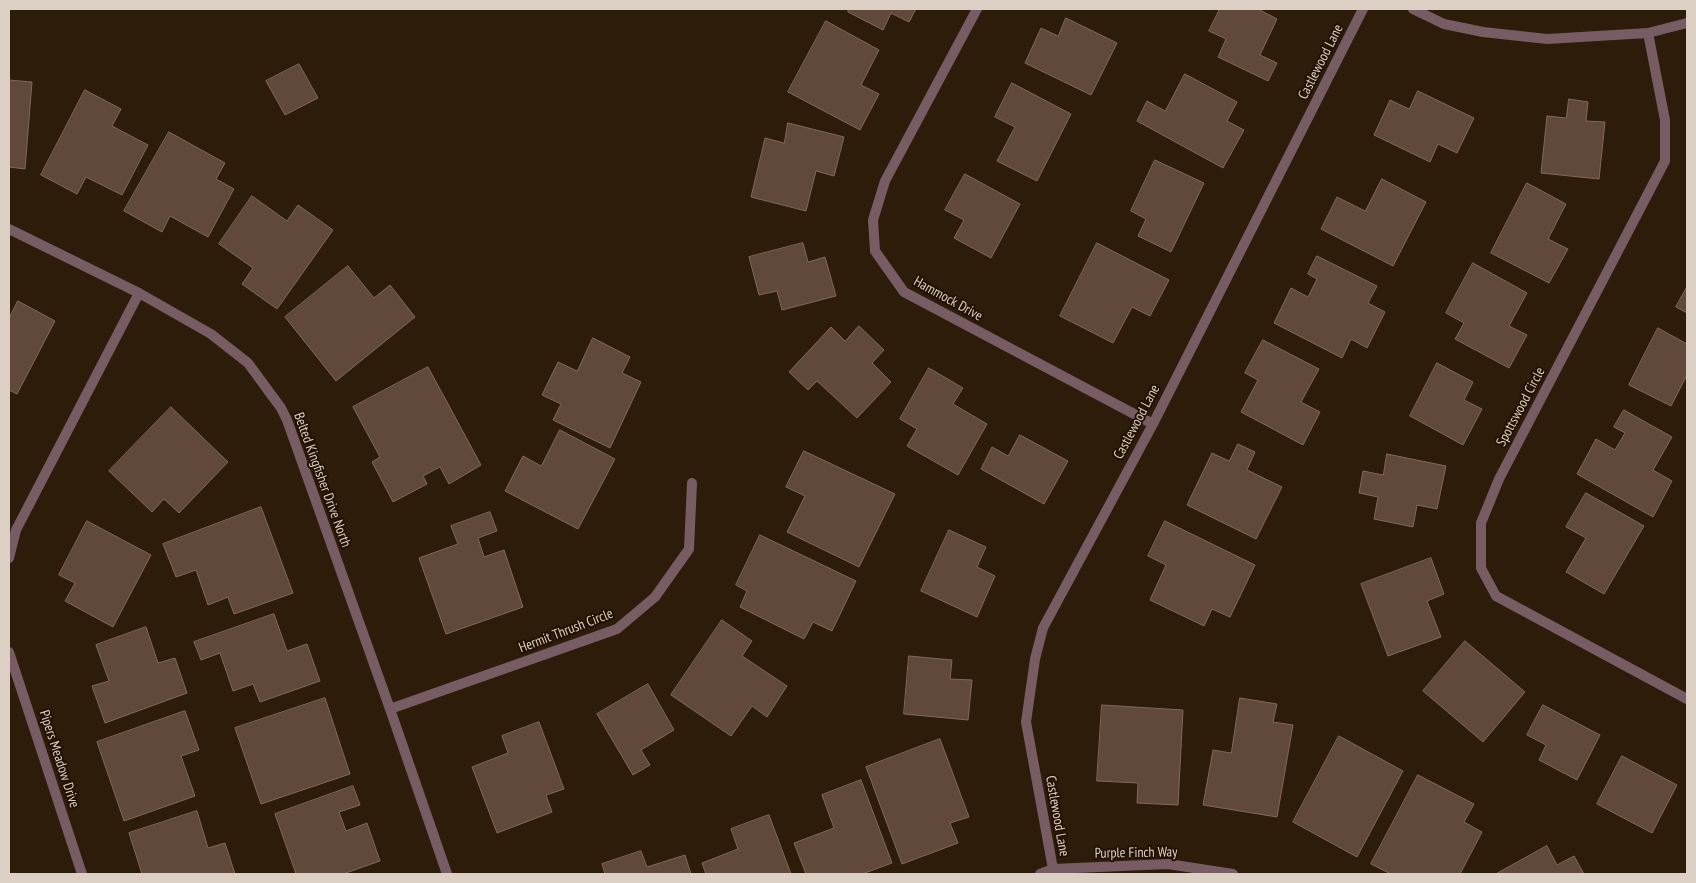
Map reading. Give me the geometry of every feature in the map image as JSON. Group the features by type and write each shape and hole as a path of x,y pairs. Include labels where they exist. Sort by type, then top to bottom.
{"street":[{"name":"Hammock Drive","path":"977,9 885,181 873,220 875,251 904,292 1152,424"},
{"name":"Castlewood Lane","path":"1053,870 1026,722 1035,659 1043,628 1152,424 1364,9"},
{"path":"1413,9 1444,24 1483,32 1547,39 1648,33 1687,23"},
{"name":"Spottswood Circle","path":"1648,33 1666,120 1665,161 1499,479 1481,523 1481,568 1496,596 1687,699"},
{"name":"Belted Kingfisher Drive North","path":"9,229 139,293 211,334 248,363 281,408 287,420 447,874"},
{"path":"9,558 16,530 139,293"},
{"name":"Hermit Thrush Circle","path":"390,710 617,629 655,597 690,549 692,483"},
{"name":"Pipers Meadow Drive","path":"9,652 82,874"},
{"name":"Purple Finch Way","path":"1040,874 1053,870 1168,864 1232,874"}],"building":[{"path":"849,9 916,9 909,22 891,13 883,30 848,12"},
{"path":"1220,9 1258,9 1277,19 1260,55 1277,63 1268,81 1218,57 1226,39 1209,31"},
{"path":"1066,18 1117,43 1091,95 1025,63 1041,28 1058,36"},
{"path":"826,21 879,50 861,85 879,94 860,130 788,92"},
{"path":"299,64 318,98 285,115 266,81"},
{"path":"1185,74 1237,102 1227,121 1244,130 1223,168 1137,121 1147,101 1165,111"},
{"path":"9,80 32,82 25,169 9,167"},
{"path":"1012,83 1071,114 1037,181 997,161 1015,127 995,117"},
{"path":"85,90 121,109 112,126 148,145 122,195 86,177 77,194 41,175"},
{"path":"1418,91 1474,118 1457,153 1438,144 1430,162 1374,135 1390,100 1409,109"},
{"path":"1569,99 1588,102 1586,121 1605,122 1599,179 1541,173 1547,116 1566,118"},
{"path":"788,123 844,137 834,176 816,171 806,211 751,197 765,138 784,143"},
{"path":"169,132 225,163 216,179 234,189 208,237 170,216 162,232 124,211"},
{"path":"1155,160 1204,183 1171,252 1138,236 1146,219 1131,211"},
{"path":"965,174 1020,204 991,258 954,238 964,220 945,210"},
{"path":"1382,179 1426,202 1393,266 1321,229 1337,197 1365,211"},
{"path":"1527,183 1566,204 1548,239 1568,249 1549,283 1491,253"},
{"path":"252,196 287,221 298,205 333,230 277,309 242,284 253,268 219,244"},
{"path":"803,243 808,262 825,257 836,296 782,310 777,291 759,295 749,257"},
{"path":"1097,243 1169,280 1150,316 1132,307 1113,343 1060,316"},
{"path":"1317,256 1377,286 1368,303 1385,312 1367,348 1351,339 1342,358 1274,323 1291,288 1308,297 1317,279 1308,274"},
{"path":"1473,263 1527,293 1509,326 1527,335 1509,368 1455,339 1464,323 1446,313"},
{"path":"348,266 374,298 390,285 415,317 336,381 285,317"},
{"path":"1687,287 1687,313 1676,307"},
{"path":"18,301 55,321 17,394 9,390 9,319"},
{"path":"859,326 884,350 872,363 891,382 857,418 817,381 808,390 789,372 831,327 845,341"},
{"path":"1658,328 1687,344 1687,375 1671,406 1629,385"},
{"path":"593,338 630,357 622,373 641,382 610,448 553,420 561,404 542,395 558,362 577,371"},
{"path":"1263,340 1319,369 1301,402 1320,412 1303,445 1241,412 1258,380 1245,373"},
{"path":"1437,363 1473,382 1464,400 1482,409 1463,445 1410,416"},
{"path":"428,367 481,465 449,484 440,467 423,476 427,484 393,502 372,462 380,457 353,407"},
{"path":"929,368 963,388 953,404 987,424 958,475 907,446 917,429 900,419"},
{"path":"171,407 228,462 179,513 164,499 152,512 109,471"},
{"path":"1624,410 1672,437 1653,470 1672,481 1653,517 1577,474 1596,439 1615,450 1625,433 1614,427"},
{"path":"560,430 615,459 578,529 505,491 523,456 541,466"},
{"path":"1020,435 1068,461 1044,504 981,469 992,447 1008,456"},
{"path":"1238,444 1255,452 1247,470 1282,487 1256,539 1187,505 1212,453 1229,461"},
{"path":"804,451 895,494 859,567 787,532 805,496 786,487"},
{"path":"1387,454 1446,466 1437,509 1417,505 1413,527 1374,519 1378,497 1359,493 1363,471 1383,475"},
{"path":"1586,493 1644,526 1604,594 1566,572 1586,538 1566,527"},
{"path":"261,507 293,593 234,614 228,597 208,605 196,570 176,577 163,544"},
{"path":"490,512 497,531 478,538 484,557 504,550 523,607 446,634 419,558 458,544 451,526"},
{"path":"87,521 151,555 113,627 65,601 75,583 59,575"},
{"path":"1165,521 1255,565 1230,617 1212,609 1204,626 1150,600 1166,565 1148,556"},
{"path":"949,530 986,547 977,567 995,576 977,617 921,591"},
{"path":"760,535 856,581 832,631 813,622 804,639 740,607 747,591 736,585"},
{"path":"1431,558 1444,594 1427,601 1441,637 1388,656 1361,584"},
{"path":"274,614 287,651 307,644 320,681 260,702 253,684 233,691 220,653 201,660 194,642"},
{"path":"722,620 752,641 742,656 787,686 767,717 752,706 731,736 671,695"},
{"path":"146,627 158,663 175,658 187,693 105,723 92,686 109,681 96,645"},
{"path":"1465,641 1525,692 1483,742 1423,691"},
{"path":"909,656 952,660 950,679 972,680 968,720 904,714"},
{"path":"648,684 674,730 641,750 650,765 633,775 597,714"},
{"path":"325,698 350,774 261,804 235,728"},
{"path":"1240,698 1277,704 1273,722 1293,725 1277,817 1203,805 1213,750 1231,753"},
{"path":"1102,705 1183,710 1178,805 1137,803 1138,783 1097,781"},
{"path":"1543,705 1600,735 1577,780 1539,760 1546,745 1527,735"},
{"path":"185,711 199,750 181,756 195,796 124,821 97,742"},
{"path":"539,722 564,789 546,795 552,812 497,833 472,767 508,753 502,736"},
{"path":"1339,736 1403,771 1357,857 1293,822"},
{"path":"940,739 969,817 950,823 958,843 902,864 866,767"},
{"path":"1622,756 1677,785 1652,833 1597,804"},
{"path":"1418,775 1474,804 1464,822 1482,832 1460,874 1391,874 1371,864"},
{"path":"861,780 892,863 862,874 806,874 794,843 834,828 822,795"},
{"path":"353,786 360,805 339,812 346,831 367,823 380,861 343,874 296,874 275,814"},
{"path":"197,811 208,848 225,843 235,874 142,874 129,833"},
{"path":"769,815 791,874 706,874 702,863 738,849 731,829"},
{"path":"1547,846 1557,865 1574,856 1584,874 1496,874"},
{"path":"641,851 647,867 685,855 691,874 605,874 602,864"}]}
